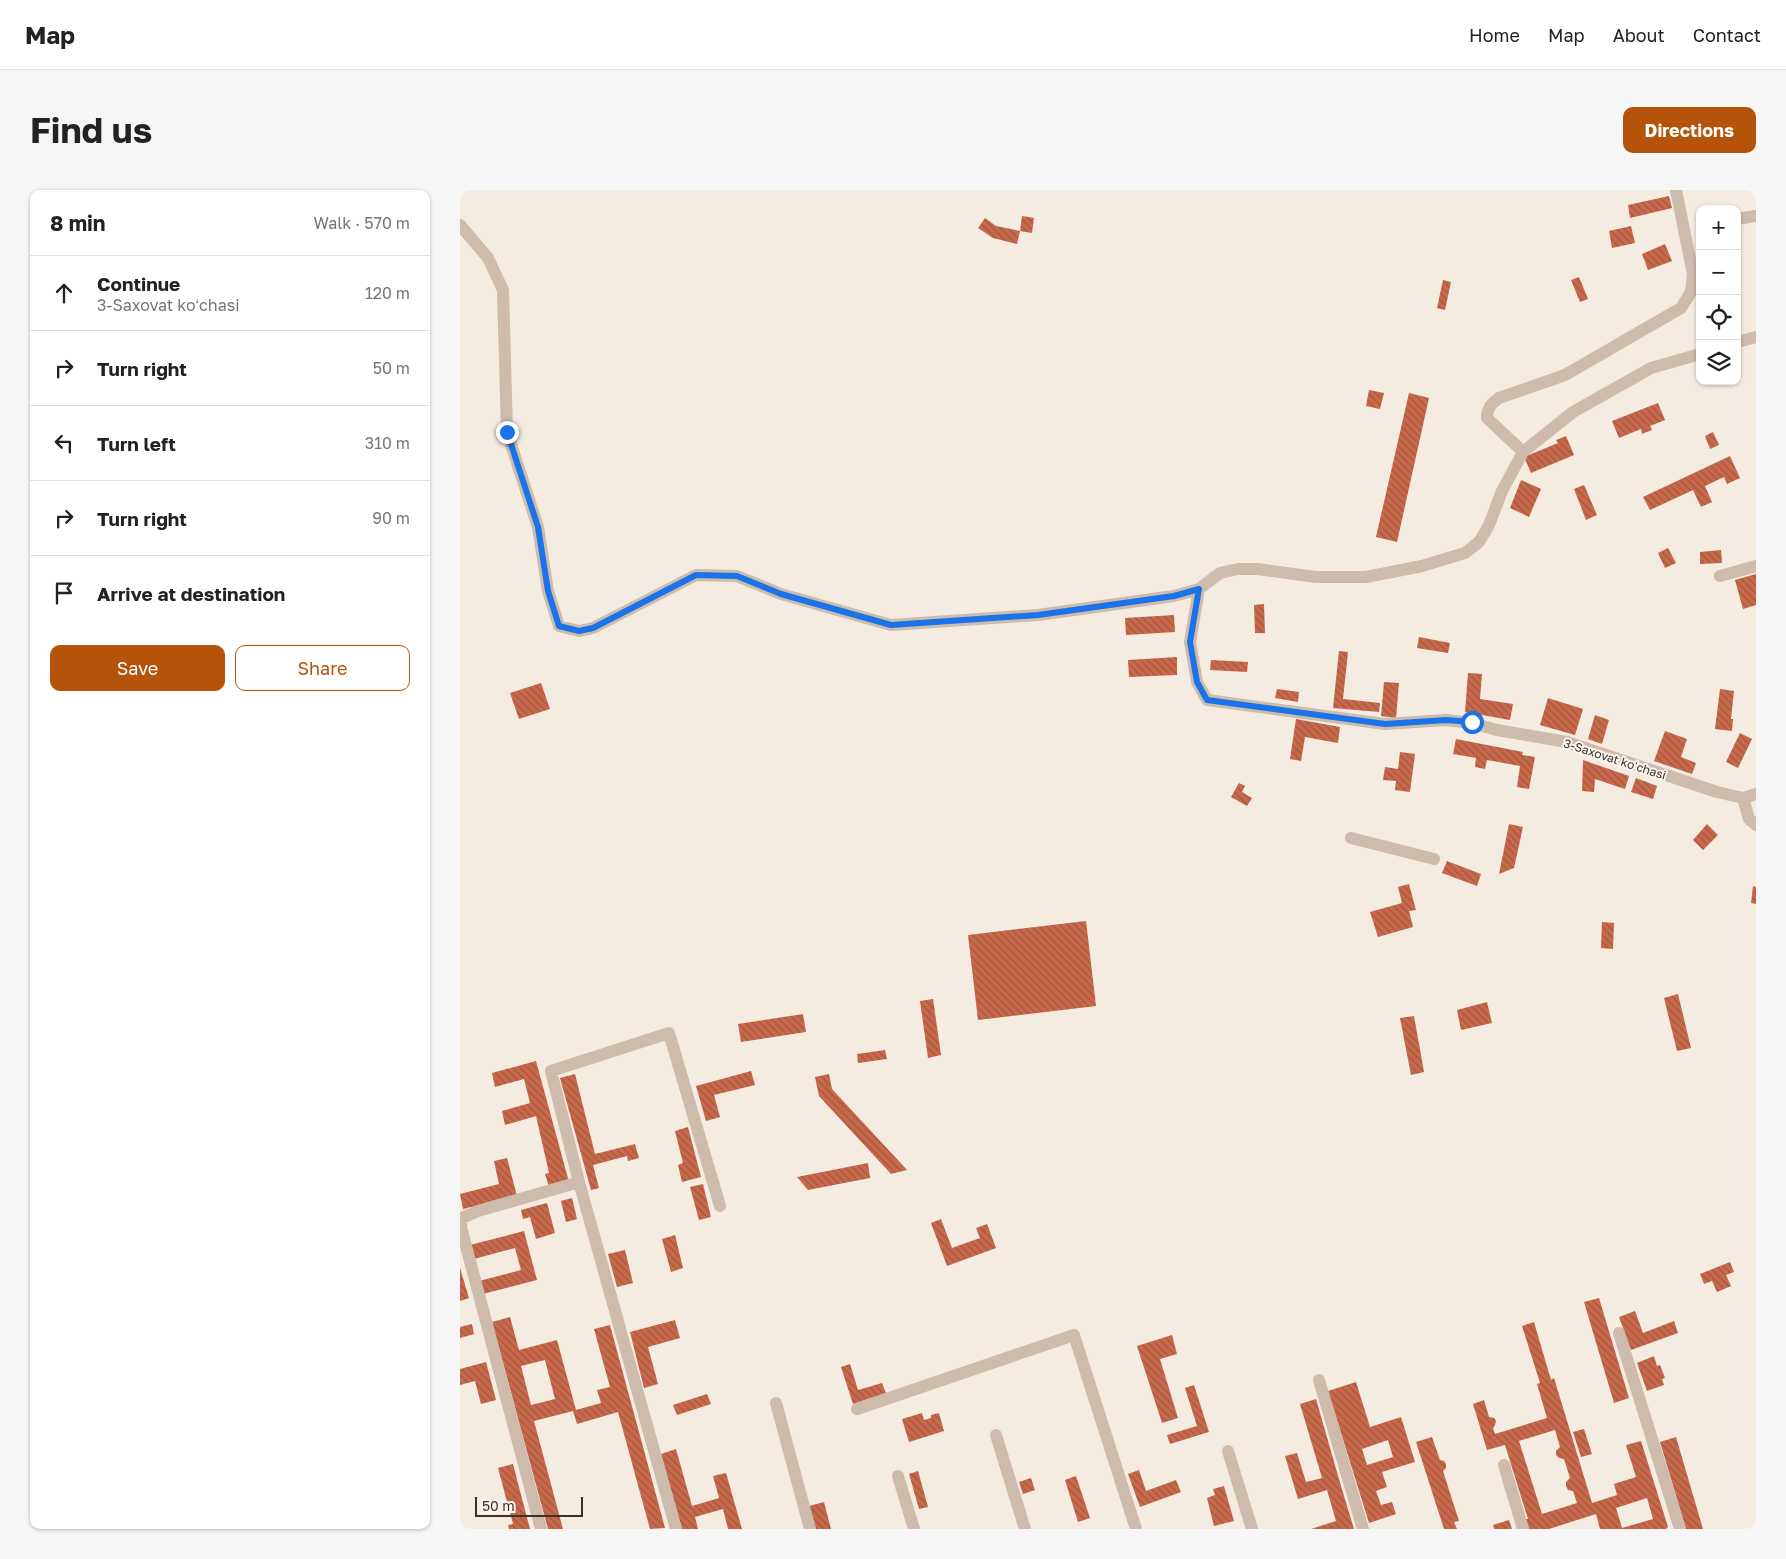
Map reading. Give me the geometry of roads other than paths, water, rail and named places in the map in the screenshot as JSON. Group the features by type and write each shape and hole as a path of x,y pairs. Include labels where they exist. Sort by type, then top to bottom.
{"street":[{"path":"1523,452 1486,418 1486,412 1490,405 1498,398 1565,375 1622,344 1681,308 1690,292 1693,274 1676,190"},
{"path":"1741,218 1756,216"},
{"path":"460,225 488,258 503,290 507,432 538,527 548,591 559,626 579,631 593,628 696,575 737,576 781,594 891,625 1038,615 1174,596 1199,589 1220,573 1238,569 1257,569 1316,578 1366,577 1422,566 1465,553 1479,542 1489,525 1502,491 1523,452 1573,412 1651,368 1696,355"},
{"path":"1741,341 1756,337"},
{"path":"1720,576 1756,566"},
{"name":"3-Saxovat koʻchasi","path":"1199,589 1190,642 1197,682 1207,700 1385,724 1446,720 1472,722 1497,730 1567,742 1724,794 1743,798"},
{"path":"1756,794 1743,798 1749,819 1756,825"},
{"path":"1351,838 1434,859"},
{"path":"676,1529 579,1182 551,1071 669,1033 720,1206"},
{"path":"541,1529 461,1227 462,1218 478,1211 579,1182"},
{"path":"1619,1333 1680,1529"},
{"path":"857,1409 1074,1335 1136,1529"},
{"path":"1319,1380 1363,1529"},
{"path":"776,1404 810,1529"},
{"path":"996,1435 1025,1529"},
{"path":"1228,1451 1252,1529"},
{"path":"1504,1465 1523,1529"},
{"path":"898,1476 914,1529"}]}
